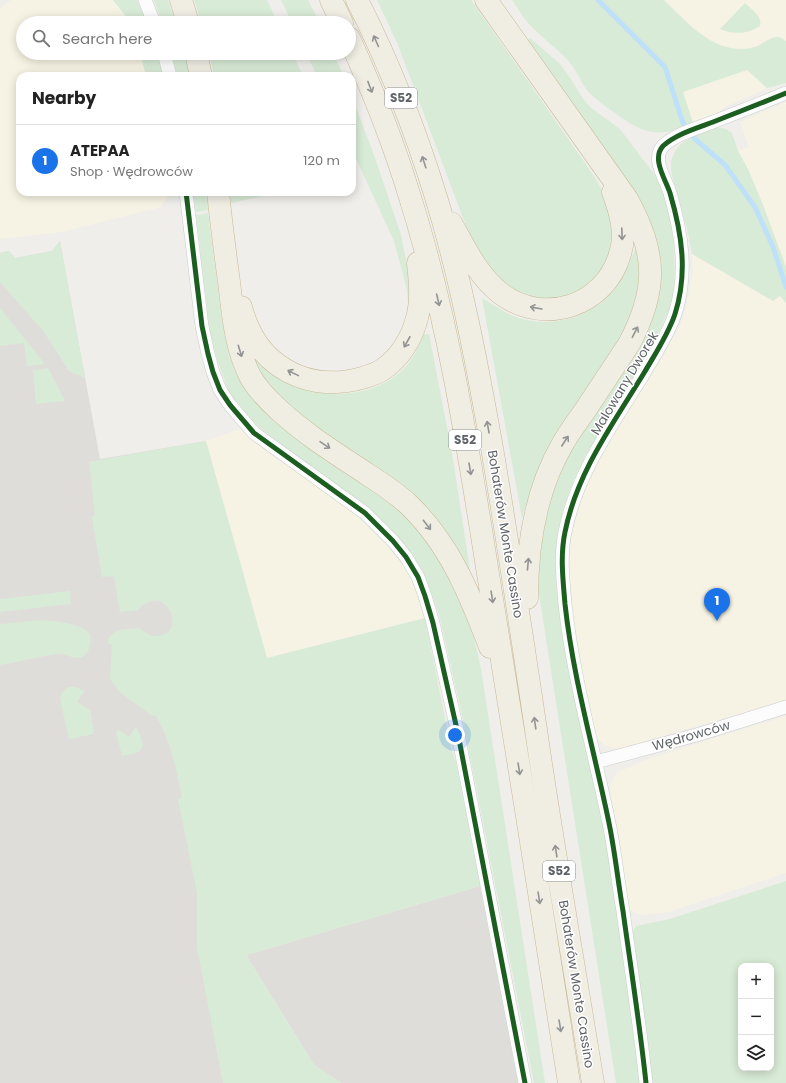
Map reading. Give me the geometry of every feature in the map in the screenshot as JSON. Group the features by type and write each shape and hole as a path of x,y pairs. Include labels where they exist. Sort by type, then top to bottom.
{"highway":[{"path":"181,0 186,16"},
{"path":"331,0 339,16"},
{"name":"Bohaterów Monte Cassino","path":"357,0 392,76 416,138 437,199 461,292 477,367 504,516 536,730 593,1083"},
{"path":"486,0 627,199 638,219 645,238 650,263 650,284 645,307 638,326 629,344 562,445 549,470 541,493 534,520 527,570 528,673"},
{"name":"Bohaterów Monte Cassino","path":"356,54 385,126 409,194 437,296 453,370 482,534 568,1083"},
{"path":"198,60 200,72"},
{"path":"437,199 476,266 486,280 500,293 522,305 539,309 565,308 578,304 590,297 608,280 617,264 621,253 623,239 619,211 613,193 590,146"},
{"path":"224,243 245,322 256,343 264,353 289,372 301,377 330,383 357,379 382,370 395,359 407,343 417,318 420,304 420,284 409,194"},
{"path":"218,196 237,341 243,360 251,377 259,390 289,419 308,434 388,488 408,504 422,519 439,540 454,563 471,597 507,689"}],"street":[{"path":"145,0 151,16"},
{"path":"166,60 169,72"},
{"name":"Malowany Dworek","path":"646,1083 639,1020 610,826 569,639 562,561 565,532 580,482 591,459 660,346 674,316 681,289 683,267 682,242 677,215 660,167 660,150 665,144 678,137 786,93"},
{"path":"186,196 202,326 213,372 220,390 230,405 254,433 365,514 379,526 406,557 418,577 433,623 458,734 525,1083"},
{"name":"Wędrowców","path":"596,762 700,734 786,707"}],"shaded area":[{"path":"11,0 113,0 126,16 16,16 16,60 151,60 155,72 16,72 16,196 168,196 161,207 62,232 0,239 0,8"},
{"path":"615,0 786,0 786,83 767,88 725,107 716,114 693,123 683,92"},
{"path":"786,102 786,267 763,205 748,169 738,151 749,147 740,122"},
{"path":"60,241 100,459 206,441 164,687 262,1083 0,1083 0,253 9,251 15,258 52,251"},
{"path":"692,254 773,301 780,296 786,303 786,700 621,748 612,748 605,745 595,736 574,639 568,585 572,533 586,485 596,463 663,356 682,322 688,300 693,271"},
{"path":"240,429 353,512 383,539 403,566 413,583 425,618 267,658 206,441"},
{"path":"786,716 786,873 668,912 642,915 630,910 610,789 612,780 618,772 651,758"},
{"path":"480,886 518,1083 341,1083 314,1065 246,955"}],"green space":[{"path":"113,0 137,0 144,16 126,16"},
{"path":"154,0 168,0 174,16 160,16"},
{"path":"194,0 267,0 275,16 199,16"},
{"path":"281,0 308,0 316,16 289,16"},
{"path":"377,0 471,0 596,179 605,196 613,228 612,243 604,267 596,278 578,292 556,299 530,298 502,284 472,242 398,45"},
{"path":"512,0 664,0 694,29 721,45 734,49 744,49 758,46 775,37 780,37 786,41 786,83 767,88 747,70 683,92 693,123 669,131 650,132 632,125 598,101 586,89 569,62 530,25"},
{"path":"745,3 760,19 760,26 751,31 741,33 720,29"},
{"path":"530,38 560,64 590,107 620,129 654,174 663,190 670,216 674,243 675,286 669,310 654,342 619,403 585,456 574,480 565,503 558,532 556,560 556,586 565,641 605,827 620,923 640,1083 616,1083 537,582 537,561 550,497 565,459 649,325 637,197 613,160 528,40"},
{"path":"142,60 160,60 162,72 145,72"},
{"path":"174,60 187,60 189,72 176,72"},
{"path":"211,60 295,60 301,72 213,72"},
{"path":"309,60 336,60 342,72 315,72"},
{"path":"356,107 373,152 401,235 410,279 411,300 408,302 407,290 394,241 356,159"},
{"path":"715,127 726,129 732,133 738,151 748,169 763,205 786,267 786,303 780,296 773,301 692,254 687,228 671,172 671,161 675,151 682,143"},
{"path":"194,196 206,196 208,210 196,212"},
{"path":"230,196 263,196 231,203"},
{"path":"208,213 225,336 231,359 240,380 257,404 278,424 384,498 409,519 423,534 445,568 470,624 481,669 545,1083 534,1083 462,715 439,614 429,587 406,546 388,526 370,510 280,444 251,420 228,390 216,356 209,325 196,215"},
{"path":"60,241 85,378 69,371 44,332 0,282 0,253 9,251 15,258 52,251"},
{"path":"637,245 639,290 631,315 616,345 598,374 568,415 550,444 538,471 522,518 482,298 509,314 532,321 560,321 573,317 598,305 617,286"},
{"path":"0,308 45,364 27,366 24,343 0,346"},
{"path":"424,334 429,334 452,453 470,570 468,571 279,398 263,376 253,357 278,378 302,389 336,394 353,393 370,389 385,383 399,373 412,358"},
{"path":"48,368 65,401 36,404 33,370"},
{"path":"206,441 267,658 425,618 451,749 456,762 480,886 246,955 314,1065 341,1083 223,1083 197,947 197,893 178,799 182,798 178,776 169,744 161,724 155,715 152,716 120,692 110,679 112,645 108,643 112,634 120,630 139,628 151,635 157,636 165,634 170,629 172,622 168,608 163,603 155,601 147,603 138,610 120,612 114,576 102,577 92,517 95,516 89,462"},
{"path":"70,591 71,604 0,612 0,599"},
{"path":"42,620 67,623 80,627 89,633 91,642 86,654 79,658 61,654 51,655 0,665 0,624"},
{"path":"70,687 76,687 84,691 77,702 90,710 94,734 69,739 60,698 64,691"},
{"path":"136,727 141,737 143,746 139,752 122,756 116,732 118,729 129,737"},
{"path":"786,881 786,1083 651,1083 632,933 636,926 670,919"}],"waterway":[{"path":"598,0 665,67 683,123 695,139 725,165 755,207 773,247 786,287"}],"cycle path":[{"path":"646,1083 613,845 573,659 565,604 562,559 563,541 571,510 587,469 597,449 665,337 675,314 679,299 682,269 680,238 678,223 670,193 660,170 658,157 660,151 663,146 680,135 786,93"},
{"path":"186,196 202,326 213,372 220,390 230,405 254,433 365,513 393,541 406,557 418,577 433,623 458,734 525,1083"}],"place":[{"name":"ATEPAA","path":"717,621"}]}
